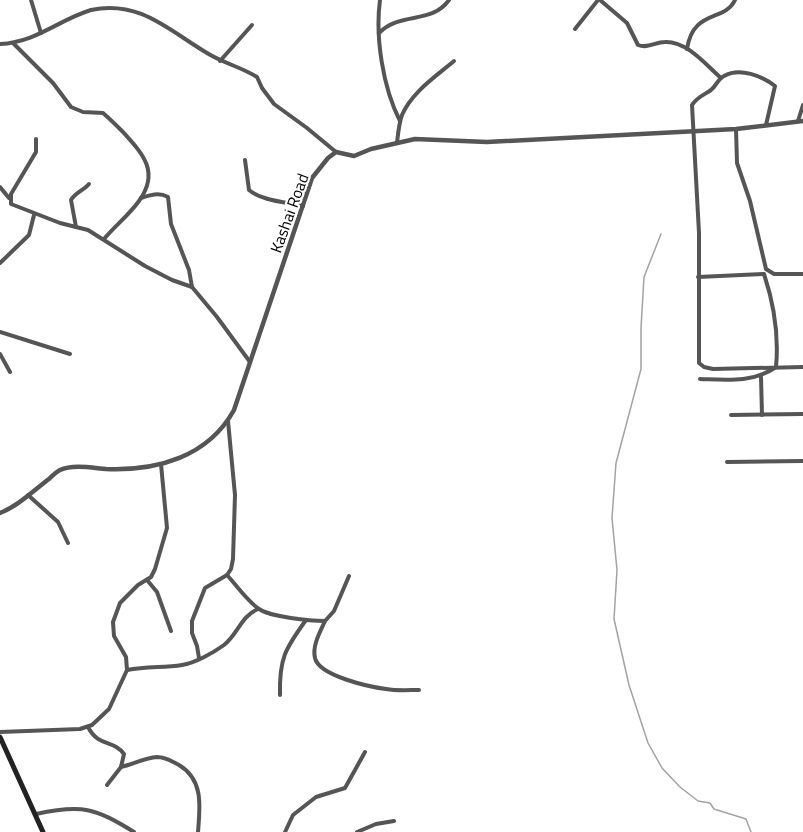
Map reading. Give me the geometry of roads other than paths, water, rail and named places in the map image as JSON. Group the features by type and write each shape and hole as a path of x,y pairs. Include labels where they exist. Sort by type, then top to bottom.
{"main road":[{"path":"0,738 43,832"}],"street":[{"path":"31,0 41,33"},
{"path":"380,0 378,33 389,92 400,121"},
{"path":"378,33 387,25 436,13 449,0"},
{"path":"575,29 599,0 627,23 638,45 647,47 658,42 671,42 697,55 721,78"},
{"path":"687,49 689,37 697,26 710,16 729,10 735,0"},
{"path":"0,44 14,43 41,33 89,10 123,6 159,20 220,61 248,71 257,77 274,104 336,152 354,156 371,149 415,139 487,142 736,129 800,121 803,105"},
{"path":"220,61 252,25"},
{"path":"14,43 53,83 71,107 84,112 103,113 135,143 145,157 148,170 147,184 140,199 104,239"},
{"path":"397,143 403,113 419,90 454,61"},
{"path":"766,125 775,86 768,80 746,73 721,78 713,88 697,98 692,105 698,199 699,363 713,369 803,367"},
{"path":"736,129 737,164 750,201 774,307 776,367"},
{"path":"10,198 36,152 36,139"},
{"name":"Kashai Road","path":"0,513 10,509 60,470 121,469 161,464 193,452 208,442 228,421 251,364 312,178 328,158 336,152"},
{"path":"245,160 249,190 252,193 304,206"},
{"path":"76,227 71,200 89,184"},
{"path":"0,187 10,198 12,205 88,230 145,266 192,288 217,317 251,364"},
{"path":"140,199 161,194 168,197 171,224 189,270 192,288"},
{"path":"0,263 29,235 34,214"},
{"path":"698,277 766,273 803,274"},
{"path":"0,332 70,354"},
{"path":"0,354 10,372"},
{"path":"700,379 736,380 761,377 776,367"},
{"path":"761,377 762,415"},
{"path":"731,415 803,414"},
{"path":"199,658 192,633 192,621 205,588 226,575 231,569 233,559 235,495 228,421"},
{"path":"727,462 803,461"},
{"path":"0,732 41,732 88,727 109,709 127,670 126,657 113,633 114,617 120,603 153,574 167,528 161,464"},
{"path":"28,495 58,522 68,543"},
{"path":"226,575 258,609 264,612 325,621"},
{"path":"349,576 334,611 325,621 314,652 316,662 321,668 352,681 387,690 419,690"},
{"path":"147,580 157,592 171,631"},
{"path":"127,670 148,666 181,665 199,658 224,645 232,638 242,621 258,609"},
{"path":"280,695 279,676 285,652 306,620"},
{"path":"88,727 95,738 123,751 125,757 121,767 108,785"},
{"path":"285,832 293,815 316,797 345,788 365,752"},
{"path":"121,767 154,757 163,757 183,768 191,776 200,792 198,832"},
{"path":"36,814 65,808 93,810 134,832"},
{"path":"357,832 375,824 394,821"}],"waterway":[{"path":"661,234 644,277 641,369 616,463 612,518 617,570 614,619 629,685 648,743 662,768 680,787 698,801 710,803 714,809 746,819 751,832"}]}
